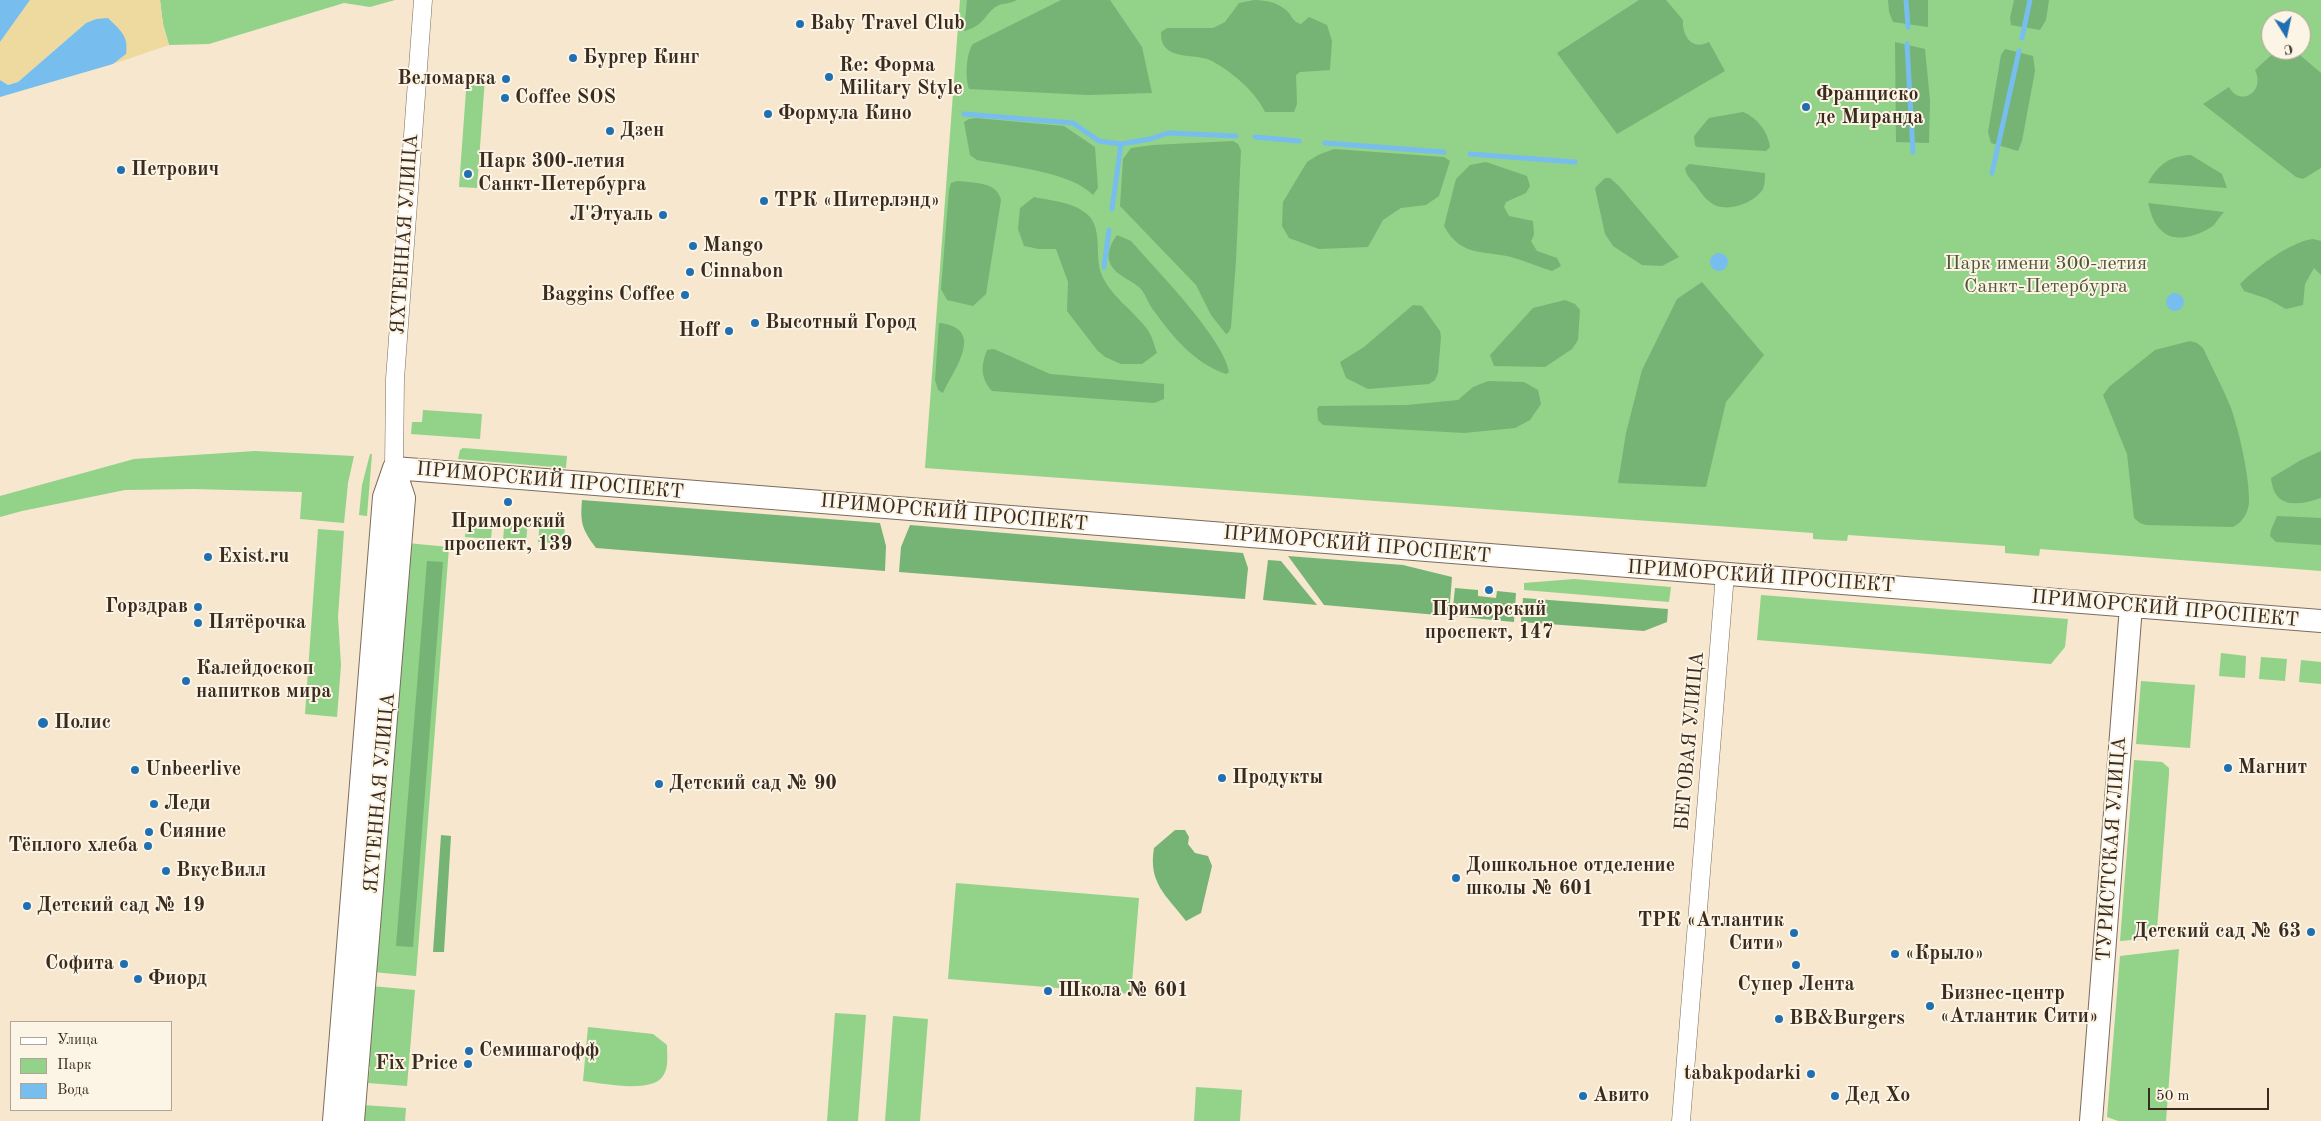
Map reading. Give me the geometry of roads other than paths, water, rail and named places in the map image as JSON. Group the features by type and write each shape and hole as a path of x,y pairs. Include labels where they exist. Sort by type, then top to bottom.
{"street":[{"name":"ЯХТЕННАЯ УЛИЦА","path":"353,1121 404,498 394,468 394,379 423,0"},
{"name":"ЯХТЕННАЯ УЛИЦА","path":"334,1121 384,496 394,468"},
{"name":"ПРИМОРСКИЙ ПРОСПЕКТ","path":"394,468 2321,621"},
{"name":"БЕГОВАЯ УЛИЦА","path":"1681,1121 1725,574"},
{"name":"ТУРИСТСКАЯ УЛИЦА","path":"2091,1121 2131,606"}],"water":[{"path":"0,0 30,0 0,42"},
{"path":"108,18 123,34 127,48 126,54 113,64 0,97 0,80 8,85 18,82 86,23 96,19"},
{"path":"1719,253 1725,256 1728,262 1725,268 1719,271 1713,268 1710,262 1713,256"},
{"path":"2175,293 2181,296 2184,302 2181,308 2175,311 2169,308 2166,302 2169,296"}],"waterway":[{"path":"1906,0 1908,27"},
{"path":"2022,38 2030,0"},
{"path":"1907,44 1913,152"},
{"path":"1992,173 2019,51"},
{"path":"964,114 1073,123 1099,141 1121,144 1150,139 1168,133 1236,136"},
{"path":"1255,137 1299,141"},
{"path":"1325,143 1444,152"},
{"path":"1112,209 1121,144"},
{"path":"1470,154 1575,162"},
{"path":"1104,267 1109,230"}],"place":[{"name":"Baby Travel Club","path":"800,24"},
{"name":"Бургер Кинг","path":"573,58"},
{"name":"Re: Форма Military Style","path":"829,77"},
{"name":"Веломарка","path":"506,79"},
{"name":"Coffee SOS","path":"505,98"},
{"name":"Франциско де Миранда","path":"1806,107"},
{"name":"Формула Кино","path":"768,114"},
{"name":"Дзен","path":"610,131"},
{"name":"Петрович","path":"121,170"},
{"name":"Парк 300-летия Санкт-Петербурга","path":"468,174"},
{"name":"ТРК «Питерлэнд»","path":"764,201"},
{"name":"Л'Этуаль","path":"663,215"},
{"name":"Mango","path":"693,246"},
{"name":"Cinnabon","path":"690,272"},
{"name":"Baggins Coffee","path":"685,295"},
{"name":"Высотный Город","path":"755,323"},
{"name":"Hoff","path":"729,331"},
{"name":"Приморский проспект, 139","path":"508,502"},
{"name":"Exist.ru","path":"208,557"},
{"name":"Приморский проспект, 147","path":"1489,590"},
{"name":"Горздрав","path":"198,607"},
{"name":"Пятёрочка","path":"198,623"},
{"name":"Калейдоскоп напитков мира","path":"186,681"},
{"name":"Полис","path":"43,723"},
{"name":"Магнит","path":"2228,768"},
{"name":"Unbeerlive","path":"135,770"},
{"name":"Продукты","path":"1222,778"},
{"name":"Детский сад № 90","path":"659,784"},
{"name":"Леди","path":"154,804"},
{"name":"Сияние","path":"149,832"},
{"name":"Тёплого хлеба","path":"148,846"},
{"name":"ВкусВилл","path":"166,871"},
{"name":"Дошкольное отделение школы № 601","path":"1456,878"},
{"name":"Детский сад № 19","path":"27,906"},
{"name":"Детский сад № 63","path":"2311,932"},
{"name":"ТРК «Атлантик Сити»","path":"1794,933"},
{"name":"«Крыло»","path":"1895,954"},
{"name":"Софита","path":"124,964"},
{"name":"Супер Лента","path":"1796,965"},
{"name":"Фиорд","path":"138,979"},
{"name":"Школа № 601","path":"1048,991"},
{"name":"Бизнес-центр «Атлантик Сити»","path":"1930,1006"},
{"name":"BB&Burgers","path":"1779,1019"},
{"name":"Семишагофф","path":"469,1051"},
{"name":"Fix Price","path":"468,1064"},
{"name":"tabakpodarki","path":"1811,1074"},
{"name":"Авито","path":"1583,1096"},
{"name":"Дед Хо","path":"1835,1096"}],"park label":[{"name":"Парк имени 300-летия Санкт-Петербурга","path":"2046,276"}]}
